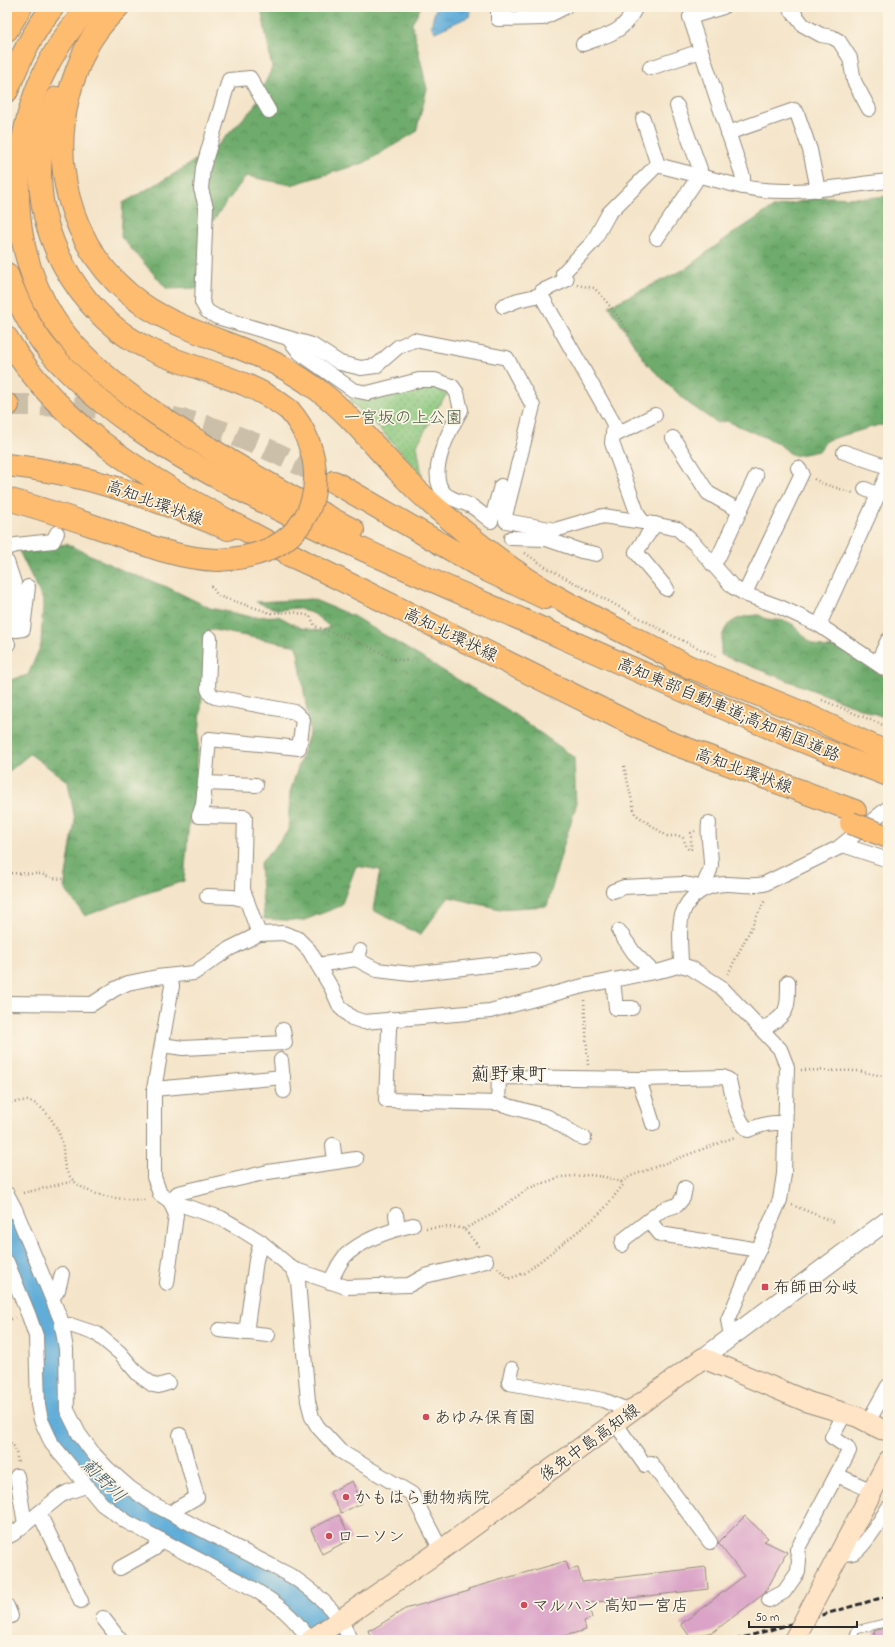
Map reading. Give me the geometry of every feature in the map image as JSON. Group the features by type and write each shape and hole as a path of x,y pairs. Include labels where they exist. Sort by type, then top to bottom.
{"main road":[{"path":"7,30 21,7"},
{"path":"7,91 22,56 42,20 52,7"},
{"path":"89,7 74,24 56,49 40,79 25,122 18,175 18,212 28,263 39,290 54,319 100,370 131,396 174,426 232,463 325,516 570,641"},
{"path":"7,499 69,517 160,550 199,559 218,560 241,558 273,548 282,542 293,533 302,521 310,507 314,493 315,478 311,449 306,434 299,421 289,410 260,391 239,381 174,359 151,350 131,339 111,325 81,293 58,254 45,216 41,195 40,174 42,152 47,128 63,85 91,38 118,7"},
{"path":"91,38 70,87 64,113 61,137 62,161 68,194 79,229 91,251 122,287 141,303 164,318 190,330 261,356 300,378 337,406 423,496 479,543 556,597 644,642 690,668"},
{"path":"7,274 22,311 48,350 88,390 138,429 209,474 314,528 570,641"},
{"path":"7,338 17,355 40,385 79,424 107,447 162,483 307,563"},
{"name":"高知北環状線","path":"7,465 70,475 143,495 307,563 666,741 853,817 888,824"},
{"path":"334,482 486,570 690,668 802,713 888,753"},
{"name":"高知東部自動車道;高知南国道路","path":"570,641 720,707 888,775"},
{"path":"802,713 863,729 888,738"},
{"path":"853,817 888,837"},
{"path":"703,1358 808,1402 858,1417 881,1429 888,1430"},
{"name":"後免中島高知線","path":"312,1639 441,1550 703,1358"},
{"path":"794,1640 888,1461"}],"street":[{"path":"498,8 498,18 543,18 565,7"},
{"path":"583,44 621,30 631,18 636,7"},
{"path":"723,7 688,12 743,177 743,187"},
{"path":"788,7 803,25 821,35 832,37 840,41 850,58 854,81 869,109"},
{"path":"650,68 702,52"},
{"path":"268,111 250,78 229,80 203,168 202,189 206,207 202,302 207,311 217,317 312,345 340,363 360,368 376,366 398,347 414,340 507,358 533,406 505,516 506,521 546,534 581,551 596,554"},
{"path":"657,238 699,175 700,169 677,106"},
{"path":"728,133 794,110 797,113 810,150 818,190"},
{"path":"643,119 657,166"},
{"path":"657,166 699,175 743,187 785,191 818,190 888,181"},
{"path":"503,306 518,300 541,295 542,291 566,280 563,273 593,242 609,213 657,166"},
{"path":"541,295 614,424 612,443 638,515 649,523"},
{"path":"288,338 300,353 353,390 368,393 419,380 435,380 452,386 457,393 460,410 443,446 438,476 441,488 446,495 471,506 491,521 501,486"},
{"path":"613,436 655,415"},
{"path":"673,438 708,493 740,511"},
{"path":"844,452 888,467"},
{"path":"745,593 800,470"},
{"path":"819,625 888,473"},
{"path":"712,564 718,558 756,476"},
{"path":"865,489 879,495"},
{"path":"511,538 546,534 603,516 678,529 695,544 733,587 819,625 883,667 888,640"},
{"path":"649,523 636,552 666,589"},
{"path":"7,548 16,545 53,541 57,533"},
{"path":"7,562 14,583 9,637"},
{"path":"9,637 23,629 28,587"},
{"path":"210,638 208,689 211,695 295,712 303,720 298,748 209,739 203,804 199,816 245,817 243,890 259,934"},
{"path":"205,783 256,786"},
{"path":"681,965 683,914 694,896 703,889 716,885 729,884 754,886 764,884 843,845 888,808"},
{"path":"703,889 704,881 711,866 708,830 709,824"},
{"path":"843,845 888,860"},
{"path":"613,891 624,887 682,884 703,889"},
{"path":"207,896 233,897 247,900"},
{"path":"619,931 634,953 653,972"},
{"path":"7,1003 92,1004 115,989 128,983 157,977 194,973 229,949 259,934 283,933 297,938 309,950 340,1007 352,1018 364,1022 490,1010 583,986 681,965 691,968 721,987 780,1049 787,1067 784,1174 780,1200 728,1320 731,1336"},
{"path":"318,965 358,955 377,970 411,974 532,960"},
{"path":"170,976 172,986 154,1089 154,1176 160,1194 167,1199 221,1218 261,1242 293,1269 346,1287 409,1285 425,1276 488,1260"},
{"path":"613,980 616,1008 632,1008"},
{"path":"762,1030 781,1018 788,1006 788,982"},
{"path":"391,1019 386,1100 498,1103 548,1117 578,1136 584,1138"},
{"path":"162,1046 183,1048 285,1043 283,1030"},
{"path":"281,1060 284,1091"},
{"path":"154,1089 283,1077"},
{"path":"498,1103 499,1077 589,1077 639,1079 723,1077 729,1080 741,1124 748,1130 769,1123 776,1122 786,1124"},
{"path":"639,1079 653,1124"},
{"path":"333,1145 335,1162"},
{"path":"167,1199 178,1193 268,1172 356,1159"},
{"path":"622,1245 623,1240 662,1210 676,1205 683,1198 685,1188"},
{"path":"8,1194 16,1209 53,1297 63,1325 66,1349 67,1410 79,1434 93,1453 126,1485 153,1504 293,1576 319,1597 350,1640"},
{"path":"167,1199 176,1215 168,1283"},
{"path":"650,1220 660,1234 759,1250"},
{"path":"703,1358 888,1220"},
{"path":"330,1282 345,1256 359,1246 397,1222 414,1225"},
{"path":"246,1333 256,1260 261,1242"},
{"path":"7,1262 36,1336 37,1390 41,1420 52,1444 102,1504 128,1522 270,1599 297,1622 312,1639"},
{"path":"293,1269 298,1281 308,1401 312,1417 340,1451 412,1494 441,1550"},
{"path":"53,1297 58,1290 62,1274"},
{"path":"63,1325 97,1334 120,1353 138,1374 153,1385 158,1386 168,1383"},
{"path":"219,1330 268,1335"},
{"path":"512,1369 509,1383 603,1400 620,1406 621,1418 645,1464 651,1463 710,1542"},
{"path":"868,1422 888,1386"},
{"path":"768,1600 784,1592 798,1572 800,1560 797,1550 849,1452 847,1447 832,1437 845,1413"},
{"path":"174,1515 176,1509 197,1497 180,1435"},
{"path":"837,1475 872,1491"},
{"path":"18,1476 25,1524"},
{"path":"7,1537 68,1492 86,1486"},
{"path":"837,1557 855,1553 879,1523 888,1508"},
{"path":"39,1513 81,1600"},
{"path":"120,1568 154,1549 161,1540"},
{"path":"103,1618 120,1640"}],"lane":[{"path":"852,1640 856,1630 888,1622"}],"path":[{"path":"566,280 573,285 594,288 603,297 629,332"},
{"path":"800,470 824,484 863,497 865,489"},
{"path":"522,551 554,572 673,636 723,660"},
{"path":"211,586 218,596 271,613 294,612 310,616 315,626 366,645 392,659 409,661"},
{"path":"818,699 888,727"},
{"path":"624,766 635,814 667,836 679,836 682,838 689,850 691,849 691,833 709,824"},
{"path":"7,873 41,874 52,878 63,879"},
{"path":"721,987 765,900"},
{"path":"583,986 589,1077"},
{"path":"787,1067 792,1069 810,1070 838,1069 888,1077"},
{"path":"7,1104 16,1103 22,1100 34,1102 45,1113 60,1136 64,1169 74,1181 92,1191 112,1198 153,1201 167,1199"},
{"path":"464,1229 489,1216 528,1188 561,1177 590,1175 605,1177 620,1182 631,1176 744,1133 748,1130"},
{"path":"8,1194 74,1181"},
{"path":"414,1225 415,1228 456,1227 464,1229 488,1260 508,1279 525,1273 604,1209 623,1185 620,1182"},
{"path":"780,1200 834,1222"},
{"path":"7,1441 14,1445 16,1450 18,1476"}],"green space":[{"path":"261,7 421,7 412,23 427,89 416,132 364,163 291,185 246,176 210,225 203,288 167,289 121,237 123,203 174,174 218,145 254,107 272,68"},
{"path":"888,196 888,426 879,425 827,440 819,451 793,456 778,443 727,421 717,423 688,403 647,364 609,306 685,269 725,239 772,208 820,197 866,198"},
{"name":"一宮坂の上公園","path":"410,387 436,388 447,394 417,445 422,476 375,424 349,400 372,398"},
{"path":"67,544 124,571 167,587 210,608 252,617 278,616 301,628 320,631 330,627 314,614 297,608 278,610 256,602 312,599 353,616 508,710 574,757 576,806 547,906 500,909 449,897 420,935 373,910 380,870 356,866 341,906 302,921 264,919 260,864 288,831 290,792 310,731 297,646 209,629 206,641 194,805 189,820 184,881 85,916 64,888 75,820 68,782 30,754 7,773 7,678 10,680 28,675 41,645 43,600 19,551"},
{"path":"759,615 766,619 786,621 794,625 811,643 825,648 838,647 888,679 888,716 886,718 721,655 722,636 729,624 741,618"}],"water":[{"path":"436,7 463,7 471,12 470,16 435,32 431,26"}],"building":[{"name":"かもはら動物病院","path":"352,1481 362,1503 341,1513 330,1492"},
{"name":"ローソン","path":"339,1515 351,1539 322,1554 311,1529"},
{"path":"745,1516 768,1538 764,1541 787,1552 765,1593 713,1632 690,1637 681,1624 744,1576 718,1543"},
{"name":"マルハン 高知一宮店","path":"566,1561 569,1570 578,1568 582,1582 706,1567 708,1589 588,1603 592,1618 584,1621 586,1630 549,1640 371,1640 368,1630 373,1629 405,1609"},
{"path":"888,1627 888,1640 876,1640 874,1631"}],"waterway":[{"name":"薊野川","path":"7,1225 36,1290 49,1330 52,1348 52,1403 55,1417 70,1445 104,1485 127,1504 287,1591 308,1610 320,1624 330,1640"}],"tunnel":[{"path":"8,405 96,408 140,412 183,420 221,431 258,445 329,480"}],"railway":[{"path":"735,1640 888,1596"}],"place":[{"name":"布師田分岐","path":"765,1287"},
{"name":"あゆみ保育園","path":"426,1417"},
{"name":"かもはら動物病院","path":"346,1497"},
{"name":"ローソン","path":"329,1536"},
{"name":"マルハン 高知一宮店","path":"524,1605"}],"district":[{"name":"薊野東町","path":"509,1073"}]}
